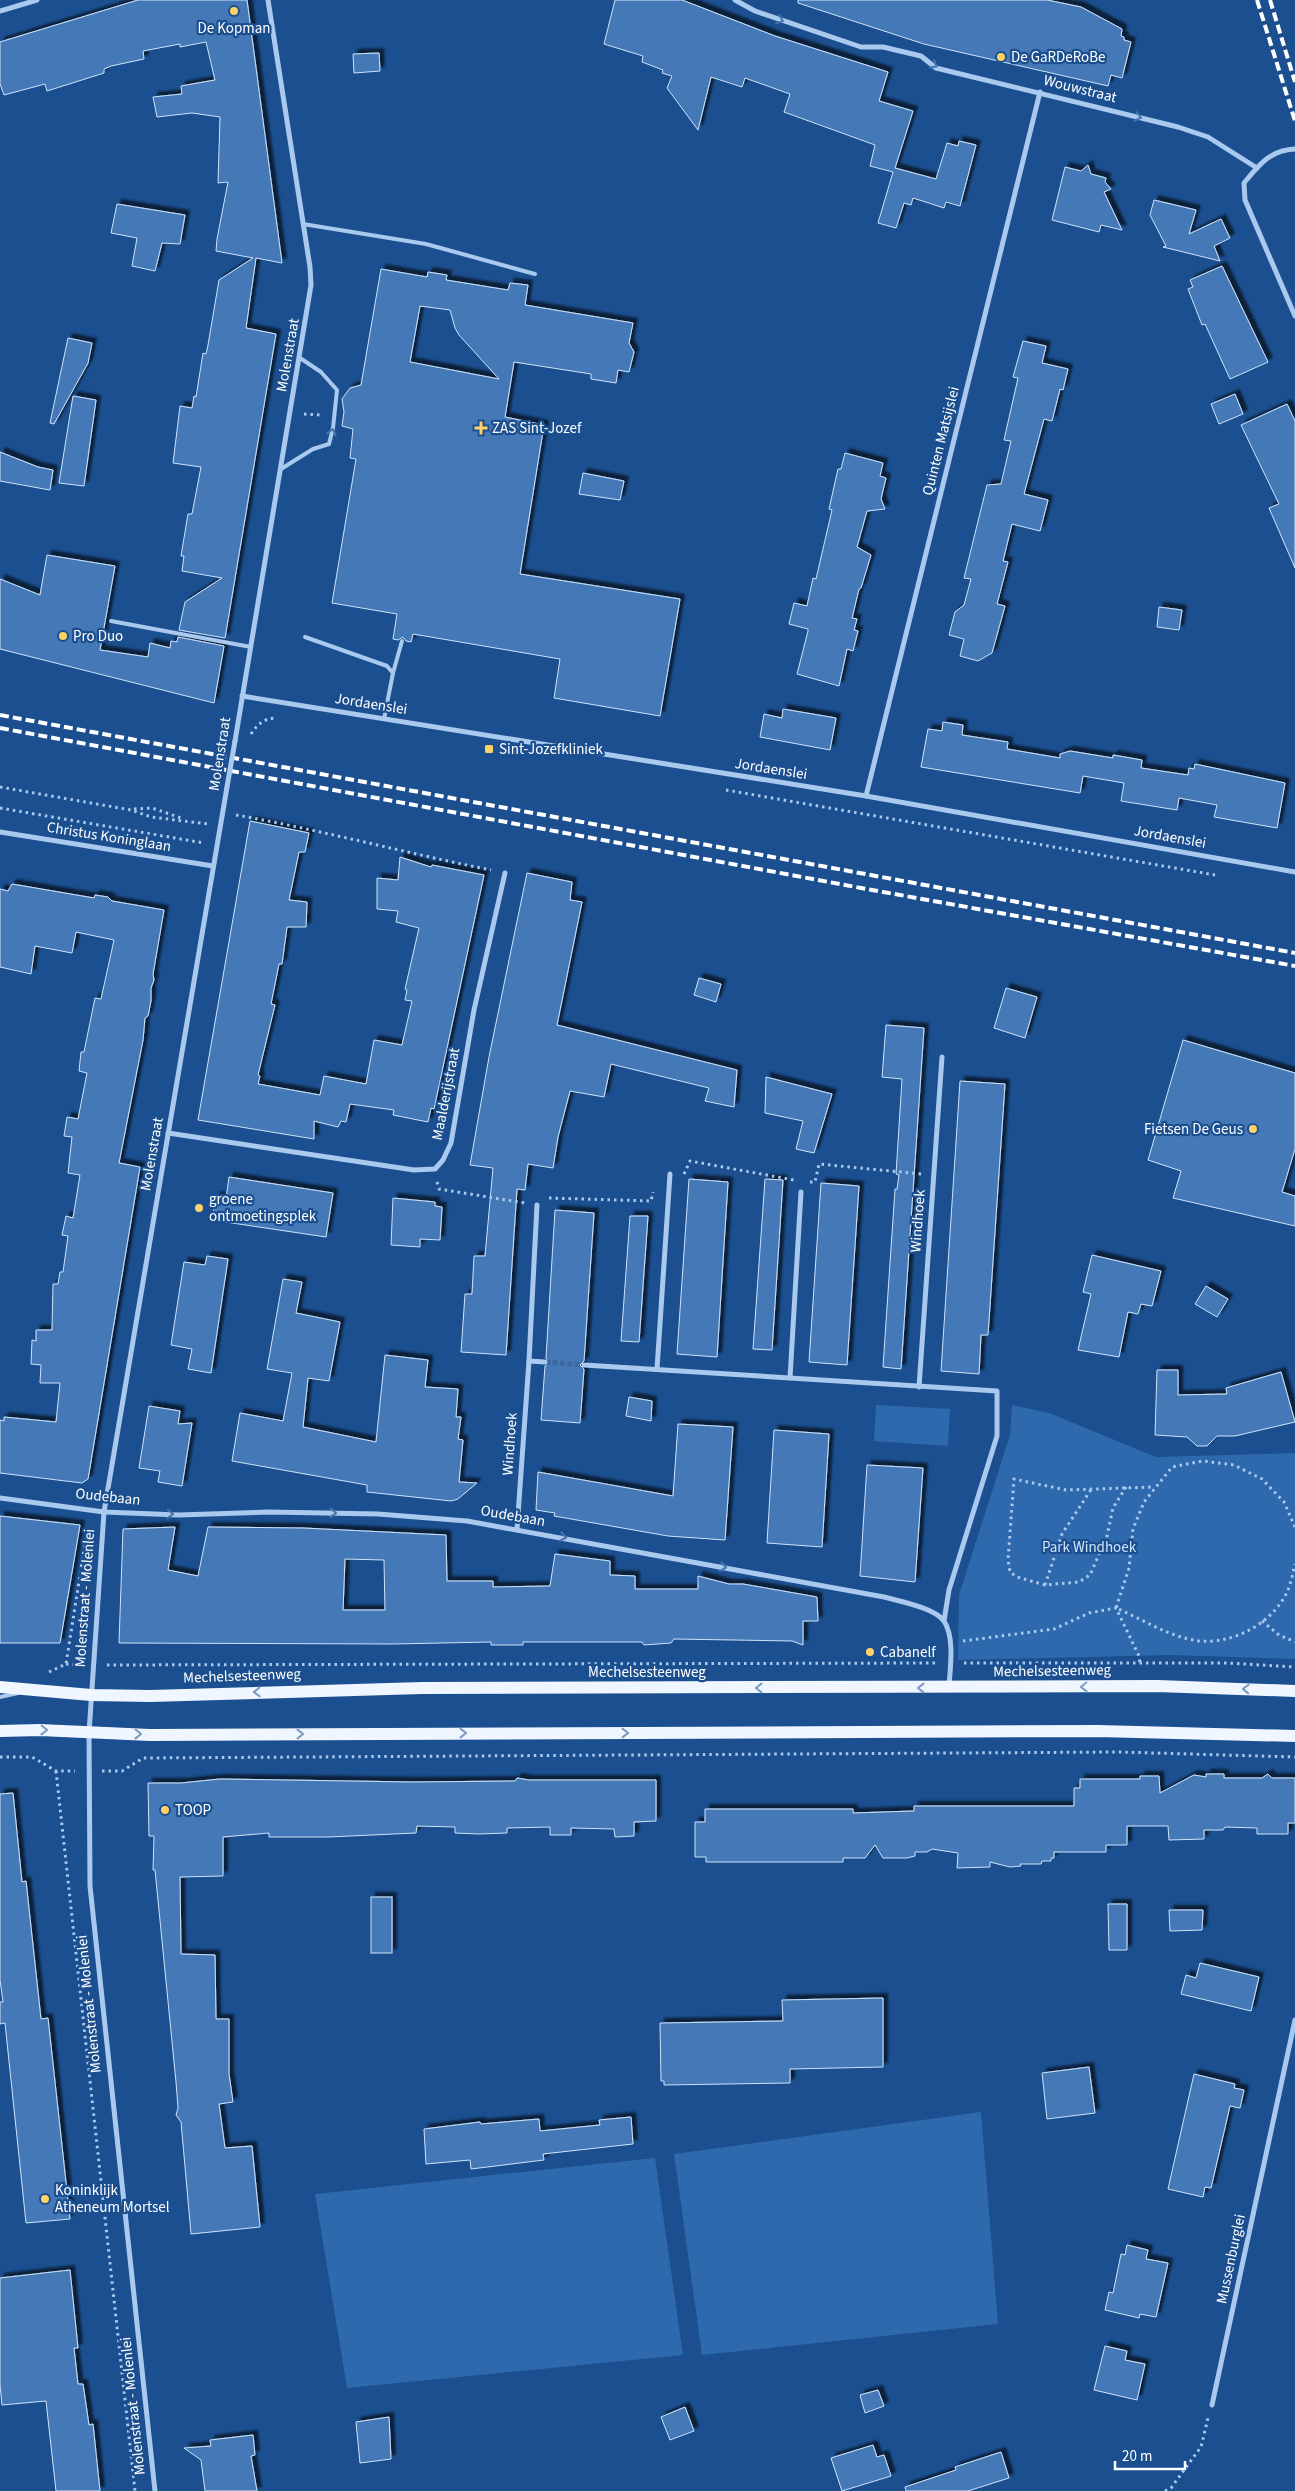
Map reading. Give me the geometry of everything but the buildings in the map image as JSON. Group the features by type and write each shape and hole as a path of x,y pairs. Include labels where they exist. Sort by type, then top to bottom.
{"main road":[{"name":"Mechelsesteenweg","path":"0,1687 91,1695 150,1696 375,1688 1144,1686 1295,1691"},
{"path":"0,1731 32,1730 170,1734 1098,1731 1295,1736"}],"street":[{"path":"0,11 37,0"},
{"name":"Molenstraat","path":"104,1512 300,358 310,285 303,224 268,0"},
{"name":"Wouwstraat","path":"735,0 755,11 861,47 883,47 921,56 936,68 1178,127 1208,137 1257,168"},
{"name":"Quinten Matsijslei","path":"866,796 1040,92"},
{"path":"1295,149 1280,149 1257,168 1244,183 1244,200 1295,316"},
{"name":"Jordaenslei","path":"242,696 866,796 1295,872"},
{"name":"Christus Koninglaan","path":"0,832 214,866"},
{"name":"Maalderijstraat","path":"168,1133 414,1170 435,1169 443,1160 451,1143 474,1010 505,873"},
{"name":"Windhoek","path":"919,1387 942,1057"},
{"path":"657,1369 670,1174"},
{"path":"790,1378 801,1192"},
{"name":"Windhoek","path":"517,1529 529,1362 537,1205"},
{"path":"529,1362 545,1362"},
{"path":"584,1365 997,1391 996,1436 949,1590 944,1621 950,1643 950,1688"},
{"name":"Oudebaan","path":"0,1498 90,1508 104,1512 179,1515 269,1512 378,1514 467,1521 884,1597 928,1610 944,1621"},
{"name":"Molenstraat - Molenlei","path":"104,1512 89,1733 90,1886 155,2491"},
{"name":"Mussenburglei","path":"1212,2405 1295,2020"}],"lane":[{"path":"303,224 426,244 535,274"},
{"path":"281,468 313,449 329,444 333,428 337,390 321,372 300,358"},
{"path":"111,621 251,647"},
{"path":"304,637 387,666 393,673"},
{"path":"384,719 393,673 402,641"},
{"path":"0,1697 34,1689"}],"path":[{"path":"290,413 326,416"},
{"path":"234,744 248,749 252,734 258,724 266,719 276,717"},
{"path":"0,787 131,810 151,817 208,824"},
{"path":"716,788 1216,875"},
{"path":"0,808 205,844"},
{"path":"131,810 152,808 190,821"},
{"path":"223,813 312,829 414,855 505,873"},
{"path":"1144,1686 1139,1656 1116,1608 1128,1568 1133,1529 1144,1502 1172,1467 1203,1461 1234,1465 1262,1479 1284,1502 1295,1527"},
{"path":"1126,1487 1113,1508 1107,1536 1090,1575 1079,1582 1045,1585 1017,1577 1010,1572 1008,1560 1014,1505 1014,1479 1066,1490 1092,1488 1126,1487 1155,1487"},
{"path":"1045,1585 1062,1534 1092,1488"},
{"path":"66,1664 90,1508"},
{"path":"950,1643 1054,1629 1089,1613 1116,1608 1166,1631 1194,1640 1225,1639 1247,1632 1269,1616 1287,1591 1295,1564"},
{"path":"1262,1622 1279,1635 1295,1642"},
{"path":"34,1689 32,1673 50,1672 66,1664 193,1666 1227,1663 1295,1667"},
{"path":"32,1730 32,1757"},
{"path":"0,1757 32,1757 56,1771 122,1771 143,1758 1119,1752 1295,1757"},
{"path":"56,1771 135,2491"},
{"path":"1165,2491 1171,2488 1201,2446 1212,2405"}],"green space":[{"path":"876,1405 950,1409 948,1446 874,1441"},
{"name":"Park Windhoek","path":"1012,1405 1049,1413 1156,1457 1295,1453 1295,1659 1170,1655 958,1660 959,1595 1010,1435"},
{"path":"981,2112 998,2324 702,2355 674,2154"},
{"path":"655,2158 683,2355 347,2388 315,2194"}],"tunnel":[{"path":"545,1362 584,1365"}],"railway":[{"path":"1257,0 1295,121"},
{"path":"1270,0 1295,82"},
{"path":"0,715 1295,953"},
{"path":"0,728 861,888 1295,966"}],"place":[{"name":"De Kopman","path":"234,11"},
{"name":"De GaRDeRoBe","path":"1001,57"},
{"name":"ZAS Sint-Jozef","path":"481,428"},
{"name":"Pro Duo","path":"63,636"},
{"name":"Sint-Jozefkliniek","path":"489,749"},
{"name":"Fietsen De Geus","path":"1253,1129"},
{"name":"groene ontmoetingsplek","path":"199,1208"},
{"name":"Cabanelf","path":"870,1652"},
{"name":"TOOP","path":"165,1810"},
{"name":"Koninklijk Atheneum Mortsel","path":"45,2199"}]}
